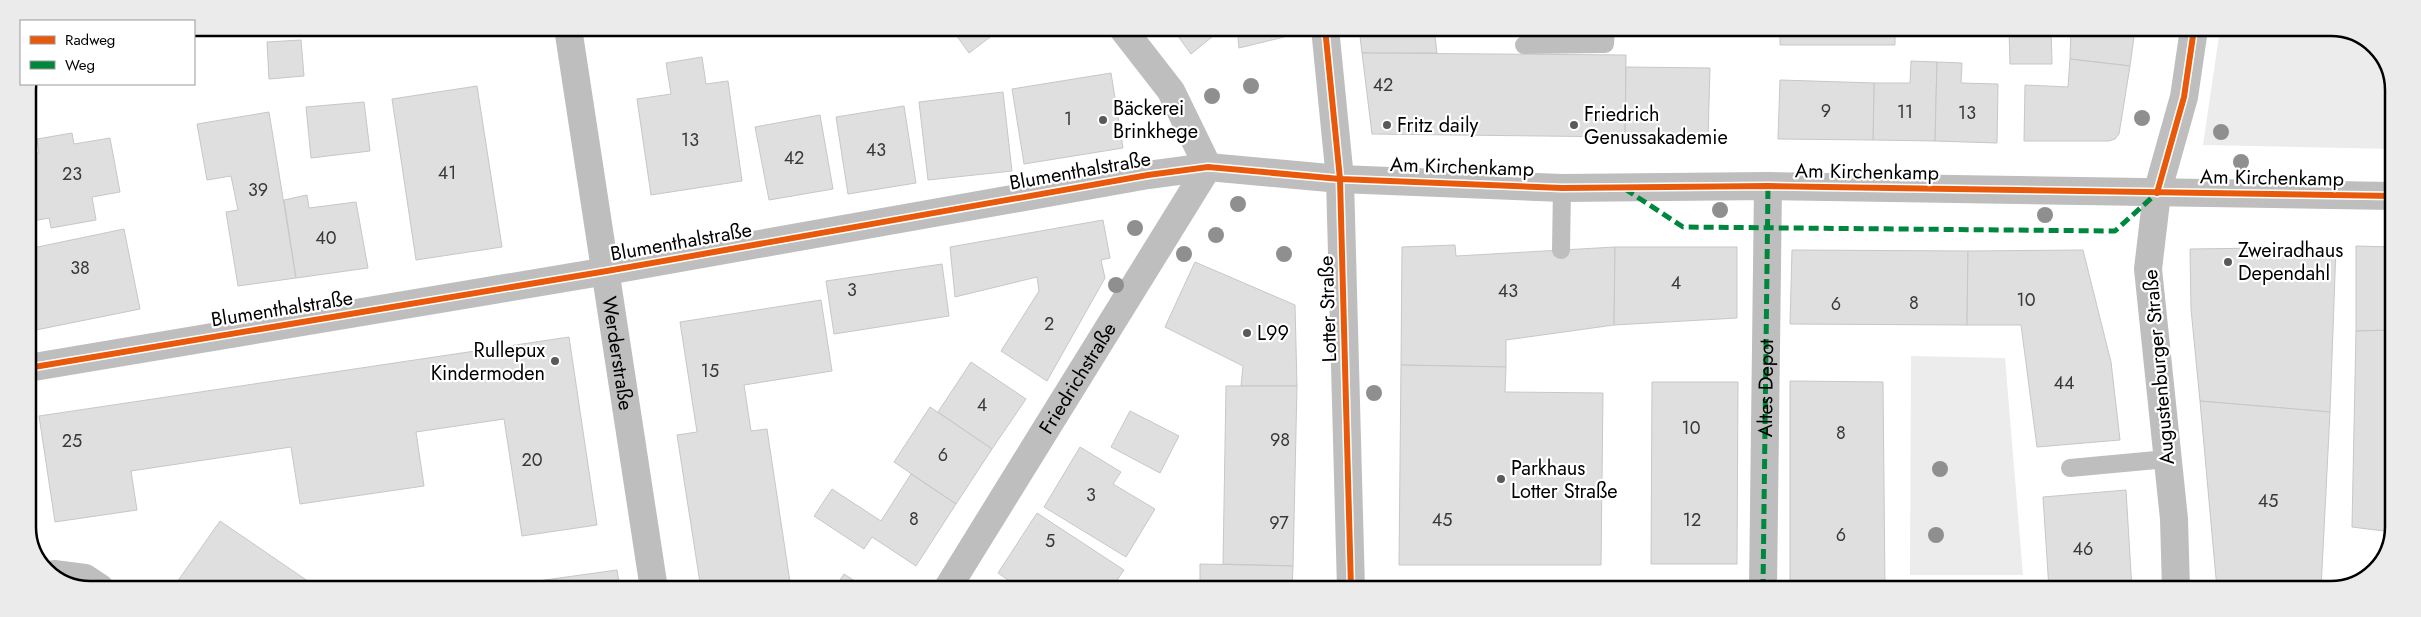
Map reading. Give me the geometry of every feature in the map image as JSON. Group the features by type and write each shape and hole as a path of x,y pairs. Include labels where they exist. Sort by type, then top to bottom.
{"street":[{"name":"Werderstraße","path":"569,36 607,271 653,581"},
{"path":"1128,36 1171,91 1208,167"},
{"name":"Lotter Straße","path":"1326,36 1340,179 1351,581"},
{"name":"Augustenburger Straße","path":"2176,581 2174,519 2148,268 2158,193 2184,97 2193,36"},
{"name":"Blumenthalstraße","path":"36,367 607,271 1139,177 1208,167 1340,179"},
{"name":"Friedrichstraße","path":"952,581 1208,167"},
{"name":"Am Kirchenkamp","path":"1340,179 1562,188 1768,186 2385,196"},
{"name":"Altes Depot","path":"1763,581 1768,186"},
{"path":"68,576 85,578 89,581"}],"lane":[{"path":"1524,44 1605,44 1606,36"},
{"path":"1561,250 1562,188"},
{"path":"2070,468 2167,458"}],"shaded area":[{"path":"2219,36 2341,37 2358,44 2366,50 2376,60 2381,70 2385,87 2385,149 2203,145"},
{"path":"1911,356 2005,358 2023,575 1910,575"}],"building":[{"path":"957,36 991,36 969,53"},
{"path":"1178,36 1213,36 1191,54"},
{"path":"1238,36 1284,36 1284,37 1239,48"},
{"path":"1360,36 1435,36 1437,53 1362,53"},
{"path":"1780,36 1895,36 1895,45 1780,45"},
{"path":"2009,36 2051,36 2052,64 2010,64"},
{"path":"2071,36 2134,36 2130,66 2070,59"},
{"path":"301,40 304,76 269,79 267,42"},
{"path":"1362,53 1626,55 1625,137 1372,134"},
{"path":"702,57 706,84 728,81 742,181 651,195 637,99 671,94 666,63"},
{"path":"2070,59 2130,66 2119,134 2115,139 2109,141 2024,141 2025,85 2068,87"},
{"path":"1911,61 1937,62 1935,141 1873,140 1874,83 1910,83"},
{"path":"1937,62 1962,63 1961,83 1998,84 1997,143 1935,141"},
{"path":"1626,67 1710,68 1708,138 1625,137"},
{"path":"1111,73 1123,148 1024,164 1012,89"},
{"path":"1780,80 1874,83 1873,140 1778,139"},
{"path":"477,86 502,247 416,260 392,99"},
{"path":"1003,92 1012,171 928,180 919,102"},
{"path":"364,102 370,151 311,158 306,107"},
{"path":"904,106 916,183 848,194 836,117"},
{"path":"269,112 296,278 238,286 226,212 238,210 231,176 207,180 197,124"},
{"path":"820,115 833,189 769,200 755,127"},
{"path":"72,133 74,144 110,138 120,192 92,197 96,220 51,228 49,218 36,220 36,154 39,153 37,139"},
{"path":"307,195 309,208 356,202 368,268 296,278 284,200"},
{"path":"1103,220 1110,258 1101,260 1105,278 1047,381 1001,351 1039,291 1037,277 955,297 950,247"},
{"path":"124,229 140,309 36,330 36,247"},
{"path":"1455,245 1456,256 1615,247 1614,325 1506,340 1506,367 1401,365 1402,247"},
{"path":"2356,246 2385,247 2385,330 2356,331"},
{"path":"1615,247 1737,247 1737,318 1614,325"},
{"path":"2336,247 2330,412 2200,401 2191,309 2190,249"},
{"path":"1792,250 1968,251 1967,325 1790,324"},
{"path":"2083,250 2111,362 2120,440 2037,447 2021,325 1967,325 1968,251"},
{"path":"1195,262 1295,305 1297,386 1241,386 1243,366 1165,327"},
{"path":"942,264 949,316 834,334 826,281"},
{"path":"821,300 832,371 744,385 751,431 767,429 790,581 700,581 677,435 697,432 680,322"},
{"path":"2385,330 2385,531 2352,527 2356,331"},
{"path":"569,337 597,525 522,536 504,419 416,432 424,486 300,504 291,447 131,471 137,510 55,522 39,416"},
{"path":"971,362 1026,399 992,449 938,412"},
{"name":"Parkhaus Lotter Straße","path":"1401,365 1506,367 1505,392 1603,393 1601,565 1399,565"},
{"path":"1790,381 1883,382 1885,581 1790,581"},
{"path":"1652,382 1738,382 1737,564 1651,564"},
{"path":"1226,386 1297,386 1293,566 1223,564"},
{"path":"2200,401 2330,412 2321,581 2216,581"},
{"path":"930,407 992,449 956,504 894,462"},
{"path":"1130,411 1179,436 1160,473 1111,447"},
{"path":"1080,447 1121,472 1113,484 1155,509 1126,557 1044,507"},
{"path":"911,474 956,504 916,566 872,537 864,549 814,516 832,489 881,521"},
{"path":"2126,490 2132,581 2048,581 2043,497"},
{"path":"1037,513 1124,570 1116,581 1010,581 998,573"},
{"path":"220,521 308,581 178,581"},
{"path":"1200,564 1293,566 1292,581 1200,581"},
{"path":"617,570 619,581 537,581"},
{"path":"844,574 855,581 839,581"}],"marked path":[{"path":"1763,581 1768,186"},
{"path":"1625,189 1683,227 2115,231 2158,192"}],"cycle path":[{"path":"1326,36 1340,179 1351,581"},
{"path":"2157,193 2184,97 2193,36"},
{"path":"36,367 607,271 1148,175 1208,167 1340,179 1562,188 1768,186 2385,196"}],"place":[{"name":"Bäckerei Brinkhege","path":"1103,120"},
{"name":"Fritz daily","path":"1387,125"},
{"name":"Friedrich Genussakademie","path":"1574,125"},
{"name":"Zweiradhaus Dependahl","path":"2228,262"},
{"name":"L99","path":"1247,333"},
{"name":"Rullepux Kindermoden","path":"555,361"},
{"name":"Parkhaus Lotter Straße","path":"1501,479"}]}
